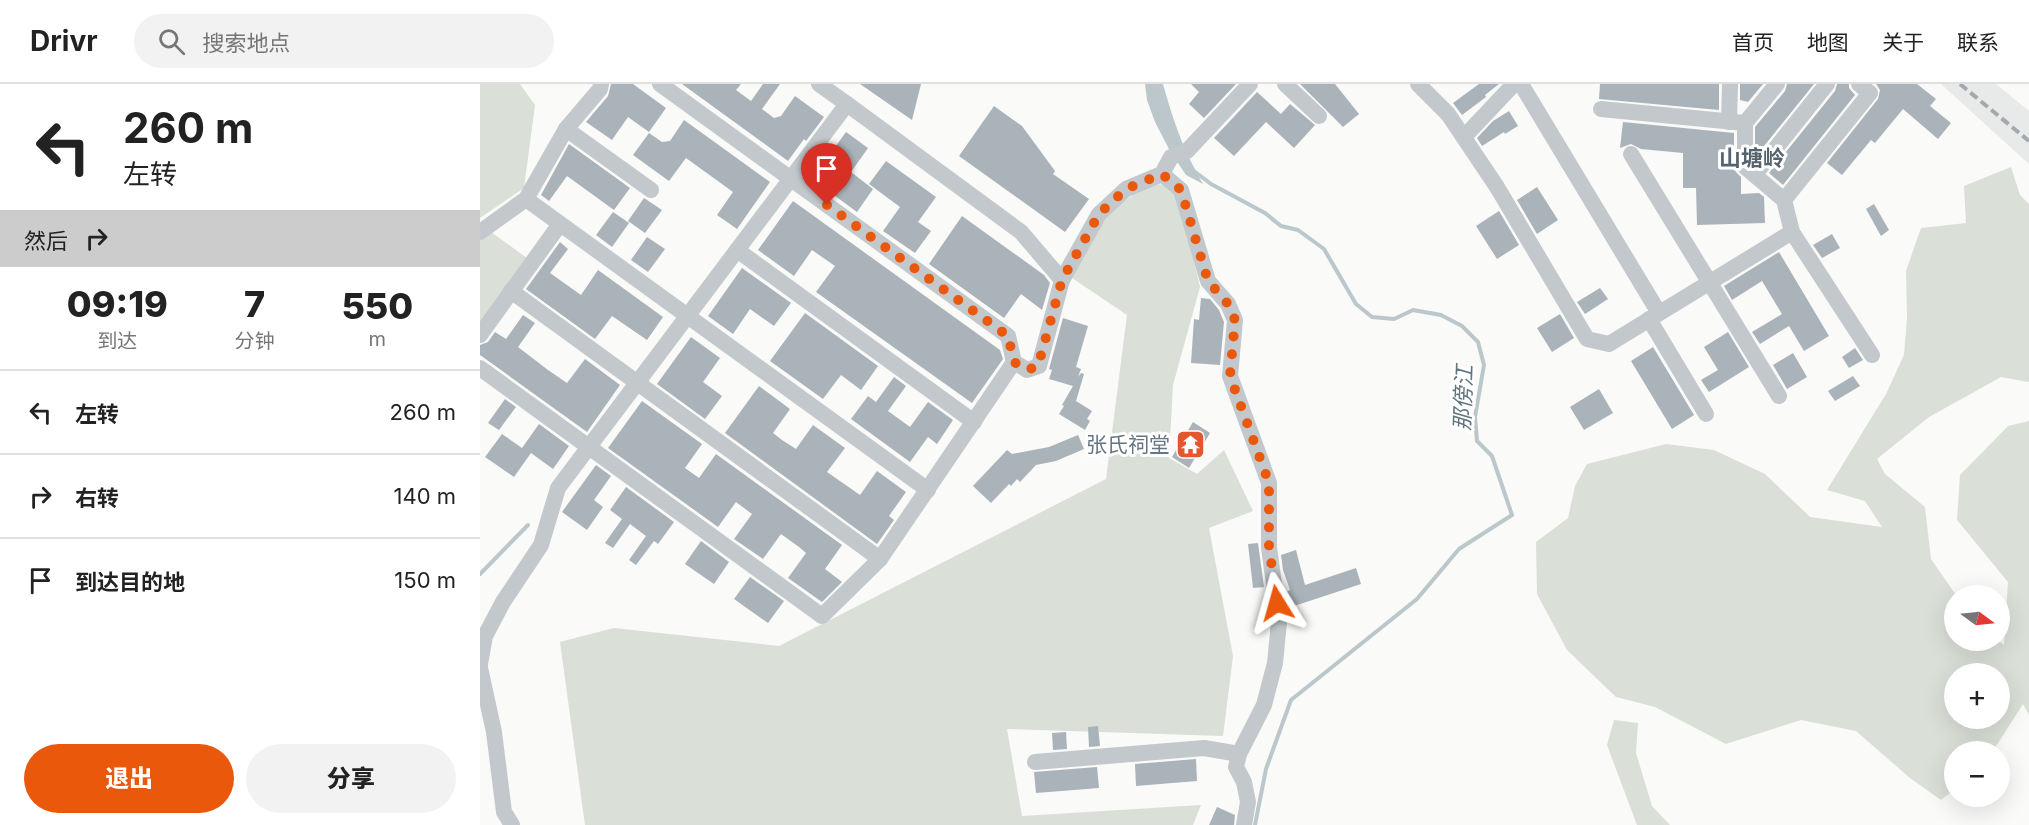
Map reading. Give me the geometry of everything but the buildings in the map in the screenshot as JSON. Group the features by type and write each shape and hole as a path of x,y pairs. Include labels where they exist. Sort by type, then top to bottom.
{"street":[{"path":"480,232 526,199 566,129 600,89 601,84"},
{"path":"660,84 1008,336 1014,362 1027,370 1038,366 1062,280 1099,214 1126,189 1162,174 1179,154 1250,84"},
{"path":"819,84 1020,232 1062,280"},
{"path":"1285,84 1319,116"},
{"path":"1418,84 1448,114 1464,137 1497,187 1587,339 1609,344 1792,232"},
{"path":"1464,137 1514,84"},
{"path":"1521,84 1654,316 1706,414"},
{"path":"1730,84 1745,167 1784,200 1792,232 1872,355"},
{"path":"1737,123 1777,84"},
{"path":"1755,174 1827,84"},
{"path":"1784,200 1870,93 1859,84"},
{"path":"480,663 485,636 503,602 541,545 558,488 847,104"},
{"path":"1601,109 1737,123"},
{"path":"566,129 651,190"},
{"path":"1631,154 1779,396"},
{"path":"1162,174 1181,190 1208,281 1228,304 1235,320 1230,376 1269,483 1269,547 1279,622 1275,663 1264,705 1239,754 1236,767 1244,782 1248,802 1244,825"},
{"path":"526,199 928,490"},
{"path":"480,335 560,224"},
{"path":"737,250 974,422"},
{"path":"511,291 880,559"},
{"path":"480,368 822,616 880,559 1014,362"},
{"path":"480,668 495,732 504,812 512,825"},
{"path":"1035,762 1204,748 1239,754"}],"shaded area":[{"path":"480,84 520,84 535,105 524,188 480,218"},
{"path":"1145,84 1163,84 1180,136 1203,184 1186,175 1170,151 1155,122 1147,100"},
{"path":"1941,84 1996,84 2029,111 2029,164"},
{"path":"2011,167 2020,195 2029,204 2029,382 2001,377 1929,417 1877,459 1885,474 1925,507 1931,559 1949,585 1944,585 1944,651 2010,651 2010,585 1957,520 1960,475 2008,426 2029,421 2029,715 2023,704 2010,724 2010,663 1944,663 1944,729 2007,729 1999,741 1944,741 1944,798 1941,800 1910,778 1856,731 1801,720 1726,744 1655,707 1616,697 1567,650 1537,594 1536,542 1568,518 1575,486 1587,464 1666,444 1714,450 1765,474 1810,517 1882,527 1865,501 1827,490 1886,394 1904,355 1907,318 1906,271 1921,228 1966,223 1964,186"},
{"path":"1147,184 1177,185 1200,287 1173,385 1169,458 1197,474 1224,450 1253,511 1209,528 1233,656 1223,736 1007,729 1022,816 1201,805 1193,825 585,825 560,642 614,628 779,646 1106,479 1127,315 1072,278 1098,221"},
{"path":"491,232 527,258 480,324 480,240"},
{"path":"1614,720 1638,723 1636,753 1652,806 1670,825 1637,825 1607,745"}],"waterway":[{"name":"那傍江","path":"1194,171 1211,184 1265,213 1281,226 1298,230 1324,249 1356,304 1372,317 1394,319 1413,310 1441,315 1462,326 1478,342 1484,365 1475,417 1477,441 1492,456 1512,515 1459,549 1417,599 1291,700 1266,769 1255,825"},
{"path":"480,574 528,525"}],"railway":[{"path":"1960,84 2029,141"}],"place":[{"name":"张氏祠堂","path":"1191,445"}],"district":[{"name":"山塘岭","path":"1752,158"}],"route":[{"path":"827,205 1008,336 1014,362 1027,370 1038,366 1062,280 1099,214 1126,189 1162,174 1181,190 1208,281 1228,304 1235,320 1230,376 1269,483 1269,547 1277,603"}]}
